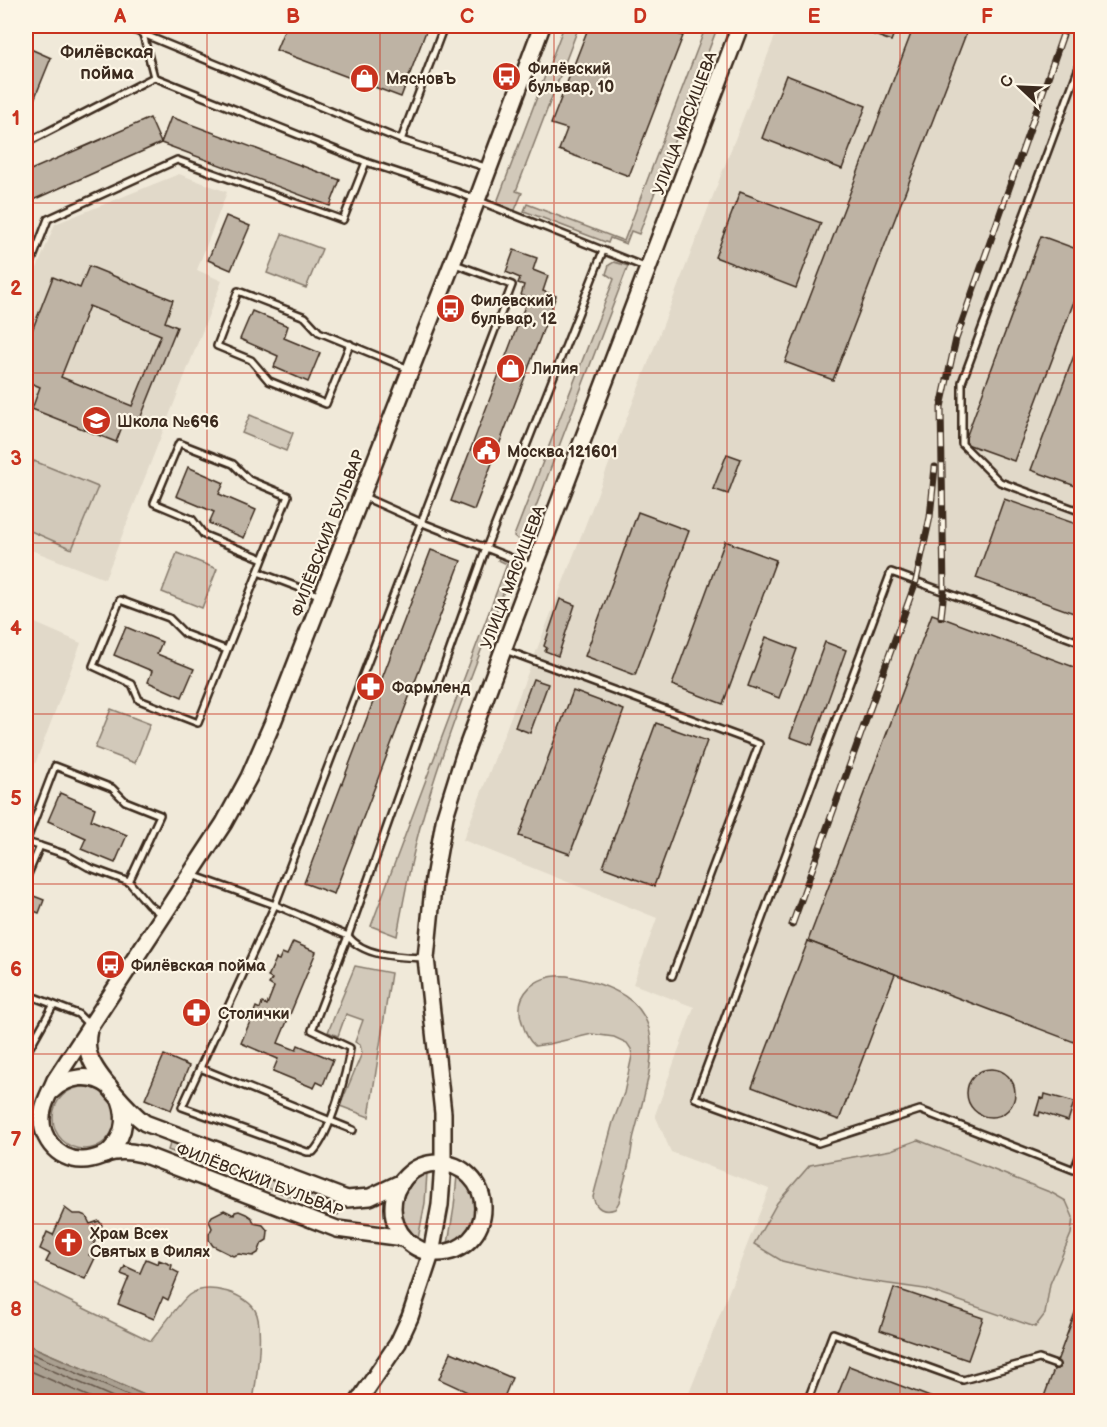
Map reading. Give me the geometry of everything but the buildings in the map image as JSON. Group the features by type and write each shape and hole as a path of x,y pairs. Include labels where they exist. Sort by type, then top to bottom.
{"street":[{"name":"ФИЛЁВСКИЙ БУЛЬВАР","path":"404,1238 337,1229 142,1154 128,1151 96,1159 76,1160 59,1153 52,1146 46,1138 41,1119 43,1108 55,1080 225,823 249,777 273,722 477,200 542,26"},
{"name":"УЛИЦА МЯСИЩЕВА","path":"358,1401 398,1343 410,1317 431,1254 440,1205 443,1113 426,958 434,878 445,816 464,755 649,268 735,27"},
{"name":"ФИЛЁВСКИЙ БУЛЬВАР","path":"90,1026 87,1045 90,1058 116,1093 124,1111 125,1124 122,1136 115,1147 105,1155"},
{"name":"ФИЛЁВСКИЙ БУЛЬВАР","path":"47,1098 62,1083 82,1077 103,1082 145,1123 347,1199 370,1197 402,1182 415,1169 426,1164 443,1163"},
{"path":"402,1182 394,1197 393,1209 398,1230 404,1238 412,1245 431,1254 442,1254 462,1248 473,1239 480,1227 484,1214 483,1200 479,1186 470,1175 460,1168 443,1163"}],"lane":[{"path":"124,26 401,140 489,168"},
{"path":"147,26 143,34 154,76"},
{"path":"401,140 444,26"},
{"path":"1082,59 962,381 962,444 1000,482 1082,513"},
{"path":"26,143 154,76 366,162 477,200 649,268"},
{"path":"26,276 48,219 177,160 343,220 366,162"},
{"path":"452,263 512,285 275,905 182,1107 307,1152 313,1152 317,1148 330,1121 348,1066 350,1048 312,1030 348,936 486,548 603,251"},
{"path":"350,344 326,404 269,381 251,360 216,346 238,291 305,317 319,332 350,344 410,370"},
{"path":"227,651 185,634 169,618 120,600 93,666 132,684 139,700 198,723 227,651 288,496 249,480 232,464 178,442 154,503 192,519 204,535 263,559"},
{"path":"361,496 535,567"},
{"path":"258,572 321,596"},
{"path":"1082,643 891,572 695,1098 818,1143 920,1110 1074,1170 1082,1149"},
{"path":"504,649 759,744 672,976"},
{"path":"129,882 160,815 125,801 112,788 55,766 26,842 67,855 88,867 129,882 147,904 163,916"},
{"path":"26,879 40,846"},
{"path":"190,874 275,905 348,936 356,946 397,957 426,958"},
{"path":"26,994 78,1014 90,1026"},
{"path":"26,1054 27,1046 53,1006"},
{"path":"200,1068 353,1130"},
{"path":"807,1401 833,1333 963,1380 1039,1359 1056,1365"}],"shaded area":[{"path":"564,26 579,26 516,191 522,193 515,210 506,210 496,205"},
{"path":"682,26 716,31 639,234 631,231 626,244 610,238 608,243 524,211 527,204 624,241 703,34"},
{"path":"779,26 1081,26 1081,1401 686,1401 769,1189 671,1152 655,1115 694,1007 633,984 657,918 463,840"},
{"name":"Школа №696","path":"179,174 227,192 197,270 222,281 105,579 26,548 26,295 55,224"},
{"path":"282,234 322,249 306,288 267,273"},
{"path":"614,262 628,266 522,543 514,536 614,279 606,274 609,265"},
{"path":"250,415 293,433 286,451 242,433"},
{"path":"34,461 98,487 72,549 26,529 26,481"},
{"path":"177,553 217,569 202,608 162,592"},
{"path":"499,558 515,562 432,787 414,849 397,936 371,926 507,564 498,560"},
{"path":"26,619 81,643 26,788"},
{"path":"111,709 150,724 135,763 95,748"},
{"path":"355,966 391,973 369,1117 340,1106 362,1053 360,1045 355,1042 363,1020 346,1014 338,1036 328,1032"},
{"path":"567,976 602,985 627,997 642,1013 650,1032 651,1053 648,1078 619,1202 615,1209 611,1210 598,1207 593,1197 613,1122 624,1093 632,1056 631,1049 627,1043 614,1037 592,1034 535,1046 526,1034 520,1014 523,995 536,982 545,978"},
{"path":"84,1087 106,1096 115,1118 106,1140 84,1149 62,1140 53,1118 62,1096"},
{"path":"918,1140 1052,1193 1066,1201 1073,1217 1071,1234 1050,1284 1045,1314 1035,1327 925,1289 861,1280 782,1261 754,1244 777,1203 810,1165 891,1150"},
{"path":"171,1141 342,1206 338,1215 168,1150"},
{"path":"427,1173 425,1203 418,1239 405,1223 402,1204 410,1186"},
{"path":"457,1176 466,1184 471,1193 474,1213 472,1222 466,1231 448,1244 454,1207"},
{"path":"26,1280 151,1341 180,1304 193,1292 215,1289 241,1298 255,1310 258,1318 259,1355 253,1401 158,1401 26,1344"}],"water":[{"path":"26,1344 158,1401 26,1401"}],"railway":[{"path":"941,617 944,591 941,407 956,339 1066,26"},
{"path":"792,925 916,581 930,517 935,467"}],"place":[{"name":"Филёвский бульвар, 10","path":"507,77"},
{"name":"МясновЪ","path":"365,78"},
{"name":"Филевский бульвар, 12","path":"450,309"},
{"name":"Лилия","path":"511,368"},
{"name":"Школа №696","path":"96,421"},
{"name":"Москва 121601","path":"486,451"},
{"name":"Фармленд","path":"371,687"},
{"name":"Филёвская пойма","path":"110,965"},
{"name":"Столички","path":"197,1013"},
{"name":"Храм Всех Святых в Филях","path":"69,1242"}],"district":[{"name":"Филёвская пойма","path":"107,62"}]}
